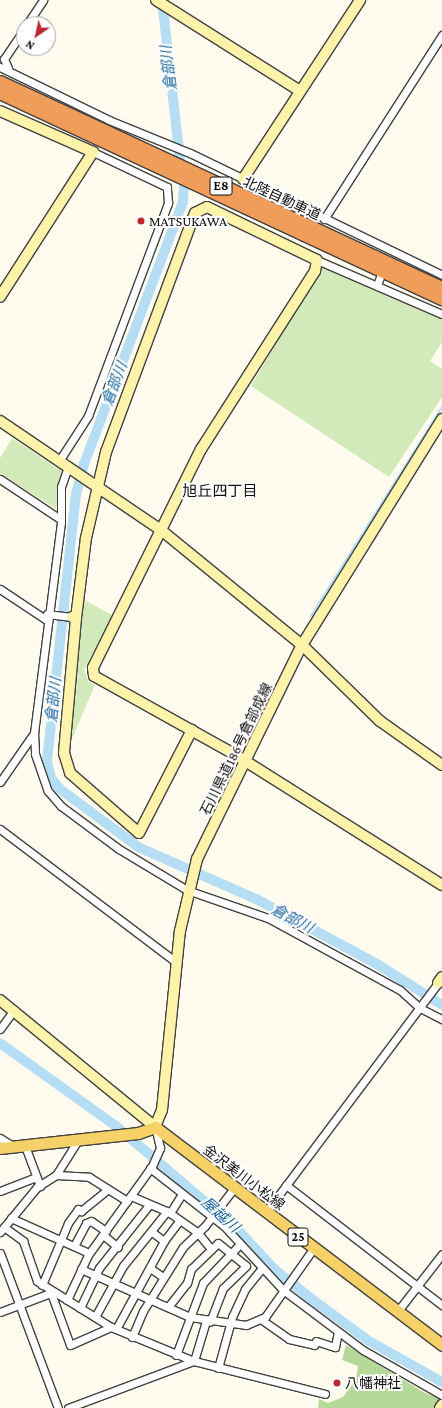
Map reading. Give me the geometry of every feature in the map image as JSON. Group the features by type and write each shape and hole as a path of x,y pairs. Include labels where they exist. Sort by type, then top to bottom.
{"highway":[{"name":"北陸自動車道","path":"0,82 442,288"},
{"name":"北陸自動車道","path":"0,93 442,298"}],"main road":[{"path":"0,1148 138,1133 155,1127"},
{"name":"金沢美川小松線","path":"155,1127 313,1249 442,1345"}],"street":[{"path":"32,16 43,0"},
{"path":"156,0 300,91"},
{"path":"241,183 360,0"},
{"path":"324,219 442,34"},
{"path":"16,41 4,59 4,68 55,94 190,153 241,183 324,219 390,254 442,274"},
{"path":"51,101 55,94"},
{"path":"1,114 37,124 167,187 168,203 88,416 59,461"},
{"path":"0,297 93,152"},
{"path":"192,730 139,834 70,773 64,753 74,618 86,538 99,488 106,452 195,213 207,207 317,260 442,314"},
{"path":"317,260 315,271 201,449 93,668 94,676 192,730 246,762 442,885"},
{"path":"377,285 380,277"},
{"name":"石川県道186号倉部成線","path":"155,1127 162,1110 177,963 187,889 197,859 246,762 302,645 442,419"},
{"path":"0,421 161,530 302,645 380,721 442,765"},
{"path":"71,468 61,487 60,519 34,733 39,774 61,806 119,849 187,889 268,918 400,990 422,1007 442,1018"},
{"path":"0,479 60,519"},
{"path":"0,589 49,616 74,618"},
{"path":"0,782 34,733"},
{"path":"0,829 177,963"},
{"path":"266,1212 422,1007 440,981"},
{"path":"0,1000 155,1127 158,1153 151,1167 89,1253 67,1300"},
{"path":"0,1028 14,1010"},
{"path":"0,1138 13,1146"},
{"path":"78,1140 56,1175 40,1186 2,1229 23,1241 37,1281 52,1292 114,1328 176,1355 218,1368 325,1394"},
{"path":"25,1146 34,1178 40,1186"},
{"path":"151,1167 182,1194 212,1216 284,1289 338,1332 442,1395"},
{"path":"56,1175 89,1177 106,1191 169,1212 198,1233 212,1249"},
{"path":"0,1190 34,1178"},
{"path":"286,1185 442,1305"},
{"path":"132,1337 150,1299 183,1247 198,1233 222,1205 234,1188"},
{"path":"42,1285 78,1209 82,1211 106,1191"},
{"path":"95,1317 112,1284 182,1194"},
{"path":"80,1308 96,1276 149,1205"},
{"path":"11,1218 63,1240 89,1253"},
{"path":"52,1292 70,1345 114,1328 150,1268 164,1241 180,1220"},
{"path":"74,1246 86,1223 91,1221 118,1247"},
{"path":"152,1232 164,1241"},
{"path":"168,1307 187,1283 191,1269 218,1243 246,1266 223,1288 208,1321 194,1361"},
{"path":"176,1355 203,1283 240,1244"},
{"path":"81,1269 112,1284 135,1292 190,1317 208,1321 246,1325 262,1320 313,1249"},
{"path":"0,1253 58,1408"},
{"path":"397,1312 442,1254"},
{"path":"150,1268 163,1277"},
{"path":"218,1368 230,1324 245,1289 262,1268"},
{"path":"0,1312 52,1292"},
{"path":"262,1320 279,1334 314,1345 316,1341 335,1347 338,1332"},
{"path":"68,1408 194,1361"}],"green space":[{"path":"323,264 442,318 442,342 430,361 442,369 442,397 389,477 251,386"},
{"path":"12,438 63,472 56,509 0,473 0,458"},
{"path":"84,600 112,615 84,670 89,682 95,685 67,750"},
{"path":"346,1345 425,1393 442,1399 442,1408 318,1408 319,1399 328,1403 343,1397 356,1379 358,1366 342,1360"}],"waterway":[{"name":"倉部川","path":"162,0 180,160"},
{"name":"倉部川","path":"184,187 183,202 84,464 76,494 47,762 51,778 60,789 138,847 258,900 377,964 442,1005"},
{"path":"311,616 442,407"},
{"name":"屋越川","path":"0,1043 116,1126 236,1228 275,1270 313,1300 369,1341 442,1382"}],"place":[{"name":"MATSUKAWA","path":"141,221"},
{"name":"八幡神社","path":"337,1383"}],"district":[{"name":"旭丘四丁目","path":"220,492"}]}
